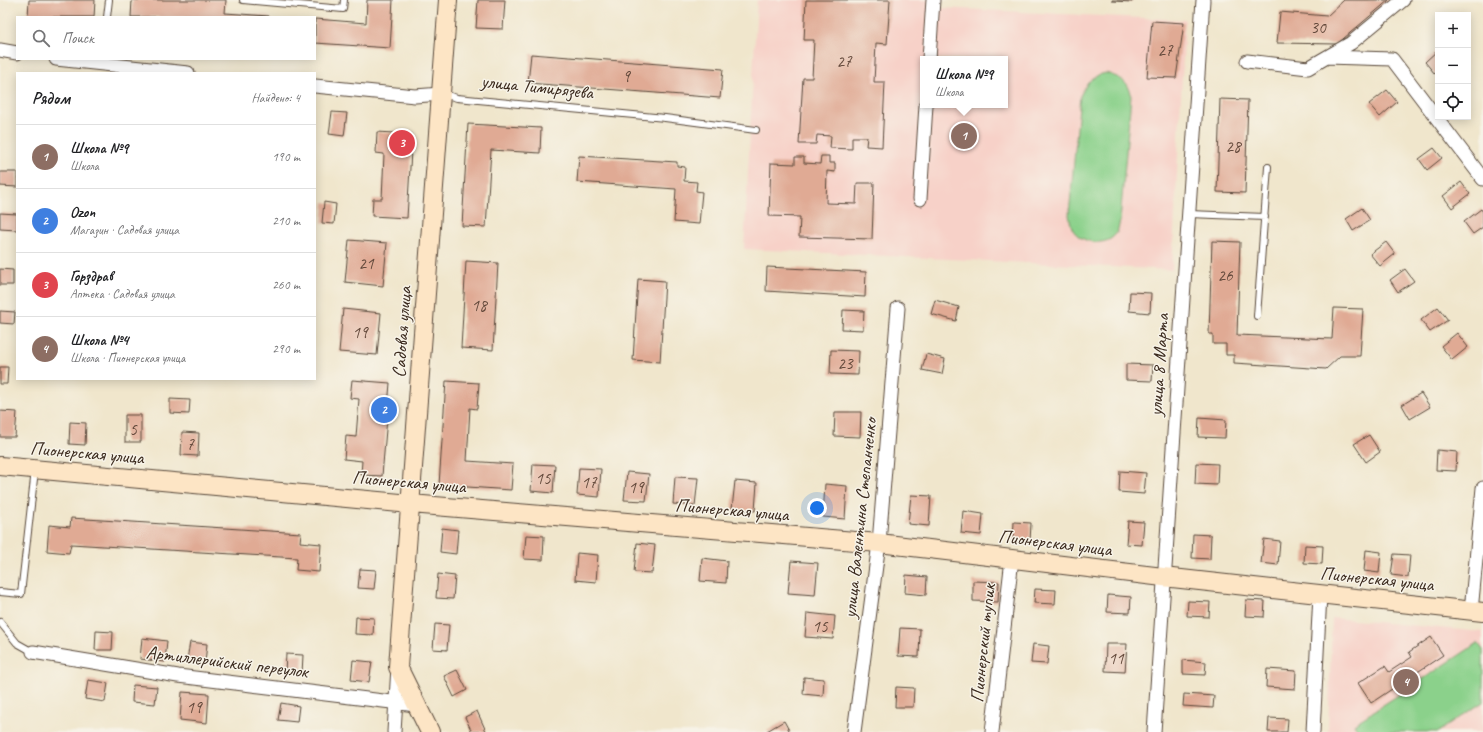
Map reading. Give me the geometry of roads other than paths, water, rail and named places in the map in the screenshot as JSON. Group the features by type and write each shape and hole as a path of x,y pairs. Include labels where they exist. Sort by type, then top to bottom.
{"street":[{"name":"Садовая улица","path":"398,667 448,0"},
{"path":"929,56 933,0"},
{"name":"улица 8 Марта","path":"1154,732 1163,577 1203,0"},
{"path":"1247,61 1308,68 1351,43 1403,0"},
{"path":"0,50 16,53"},
{"path":"1327,57 1392,59 1483,179"},
{"path":"71,60 100,62 180,72"},
{"name":"улица Тимирязева","path":"316,86 415,96 441,94"},
{"path":"920,199 926,108"},
{"name":"улица Валентина Степанченко","path":"854,732 879,543 898,308"},
{"name":"Пионерская улица","path":"0,466 411,504 879,543 1163,577 1477,611"},
{"path":"1477,611 1483,488"},
{"name":"Пионерский тупик","path":"992,732 1012,559"},
{"path":"1313,732 1320,594"},
{"name":"Артиллерийский переулок","path":"33,652 178,676 416,705"},
{"path":"394,732 398,667"},
{"path":"398,667 430,732"}],"lane":[{"path":"107,16 109,0"},
{"path":"243,0 343,9 344,0"},
{"name":"улица Тимирязева","path":"441,94 457,98 665,118 756,130"},
{"path":"1257,316 1268,167"},
{"path":"1188,214 1265,217"},
{"path":"0,592 21,594 35,469"},
{"path":"0,622 17,643 33,652"}],"place":[{"name":"Школа №9","path":"964,136"},
{"name":"Горздрав","path":"402,143"},
{"name":"Ozon","path":"384,410"},
{"name":"Школа №4","path":"1406,682"}]}
